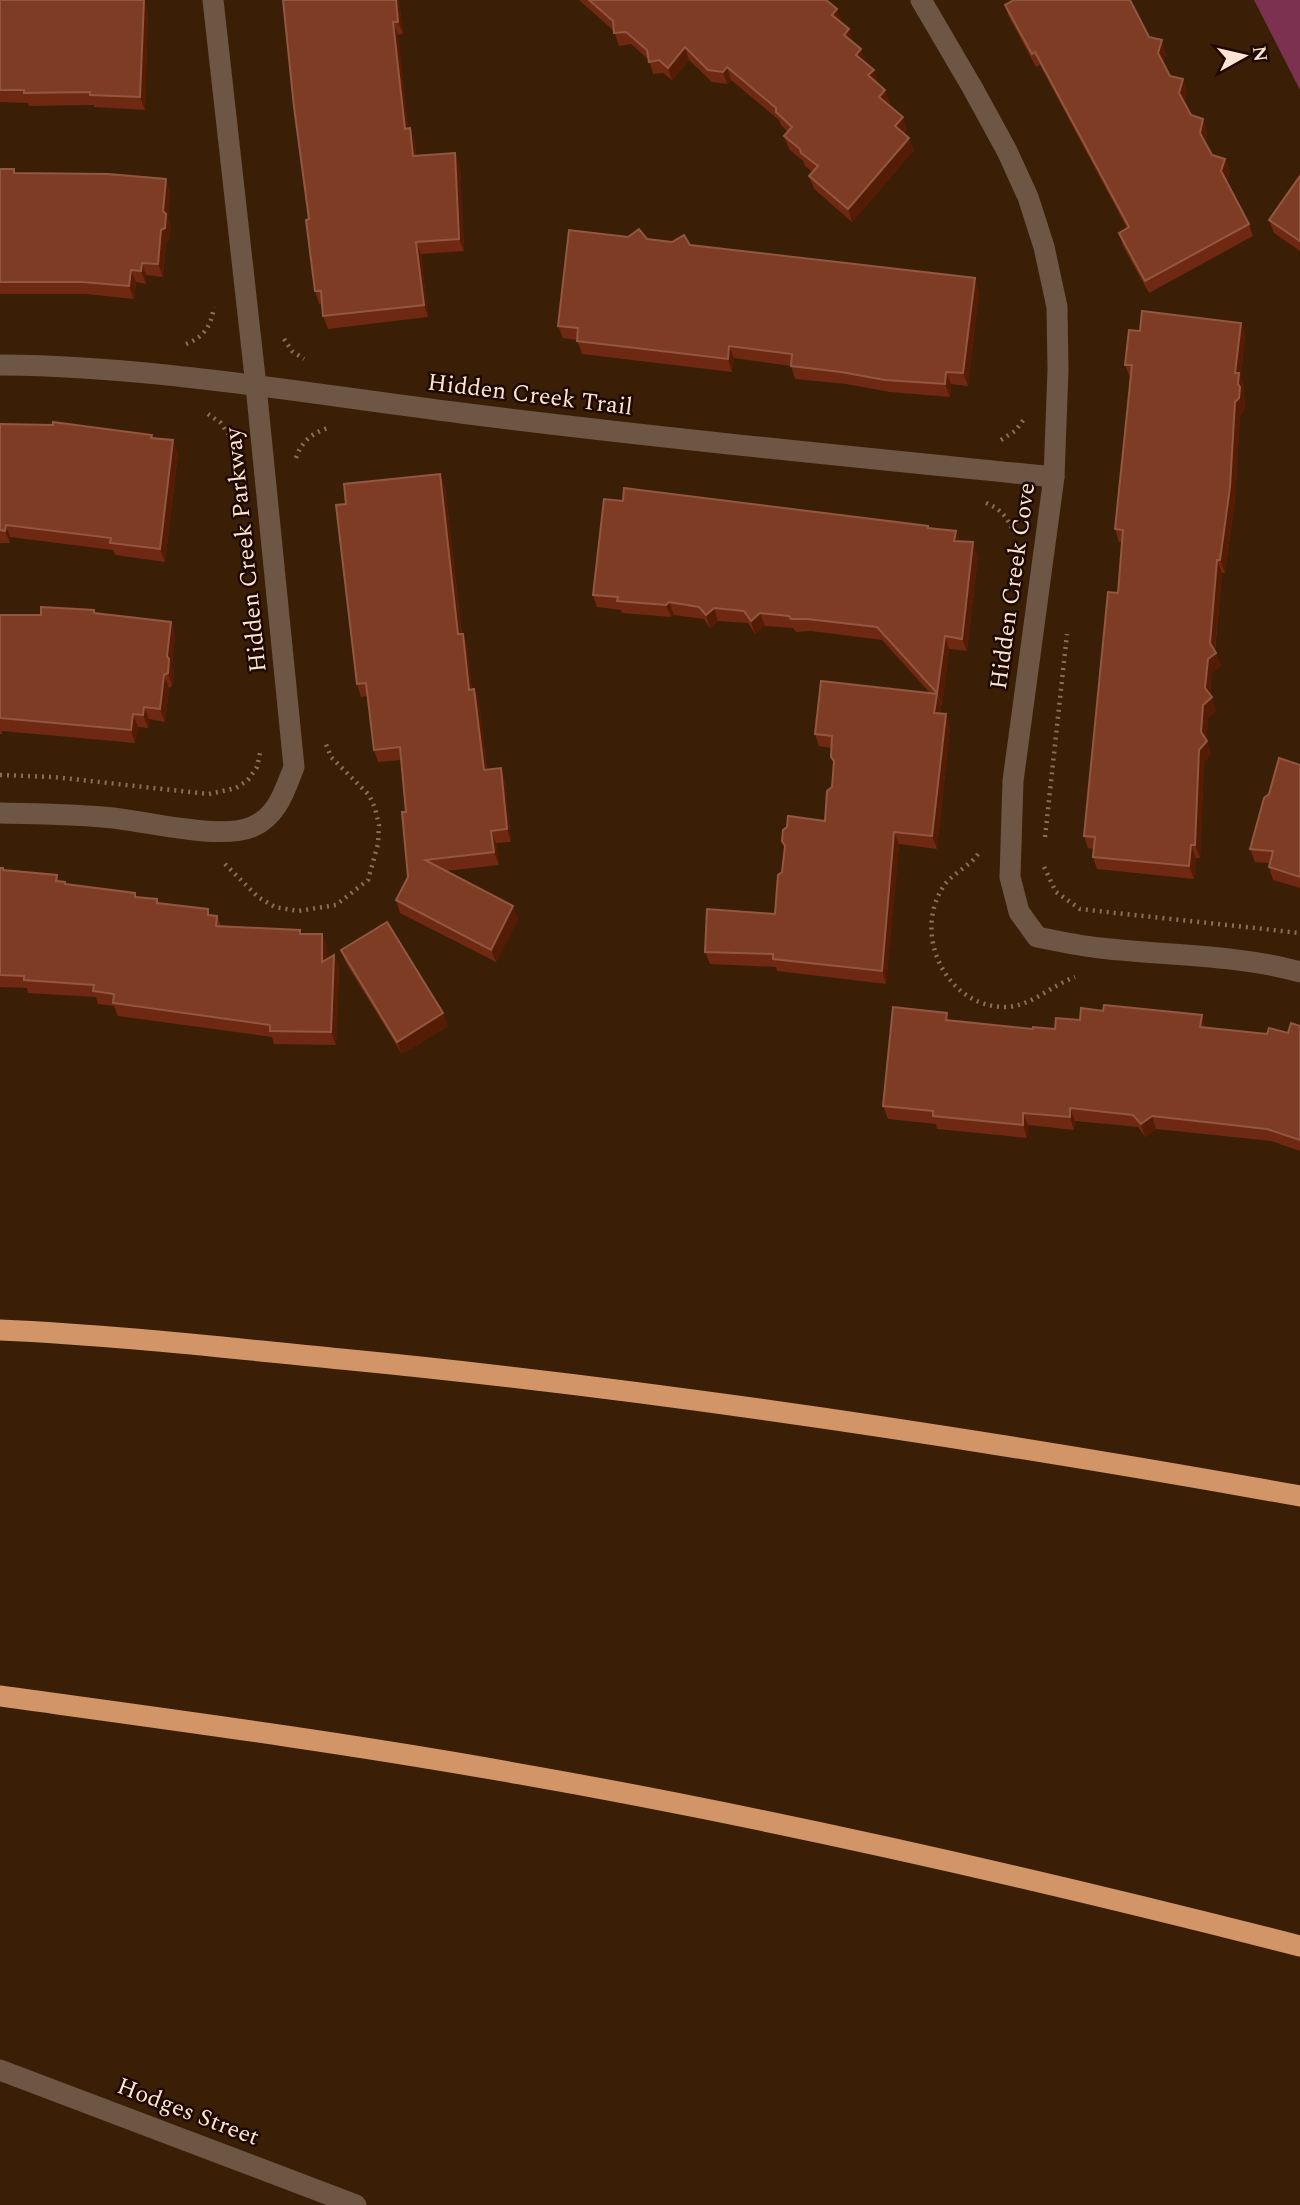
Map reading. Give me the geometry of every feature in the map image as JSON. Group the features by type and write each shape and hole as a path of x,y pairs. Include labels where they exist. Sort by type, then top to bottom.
{"highway":[{"path":"0,1330 236,1349 514,1376 801,1413 1087,1458 1300,1496"},
{"path":"0,1696 225,1727 518,1773 654,1799 934,1858 1300,1946"}],"street":[{"name":"Hidden Creek Parkway","path":"0,813 111,818 212,831 239,831 254,827 268,818 282,799 294,767 256,386 213,0"},
{"name":"Hidden Creek Cove","path":"921,0 1007,152 1028,197 1044,247 1057,307 1058,370 1054,477 1013,781 1010,877 1018,912 1037,937 1099,948 1252,962 1300,972"},
{"name":"Hidden Creek Trail","path":"0,365 93,368 645,436 1054,477"},
{"name":"Hodges Street","path":"0,2070 356,2205"}],"path":[{"path":"177,346 201,338 211,322 214,300"},
{"path":"281,332 292,351 302,359 316,363"},
{"path":"991,440 1002,439 1015,432 1025,420 1028,407"},
{"path":"205,413 212,414 221,423 230,442"},
{"path":"983,502 1000,509 1009,520 1014,533 1014,544"},
{"path":"1045,844 1068,626"},
{"path":"0,775 53,777 209,794 236,788 248,780 257,767 261,743"},
{"path":"981,850 974,860 943,886 932,923 933,949 956,988 969,999 987,1006 1018,1006 1078,976"},
{"path":"1043,856 1044,871 1056,892 1080,908 1300,933"}],"shaded area":[{"path":"1254,0 1300,0 1300,90"}],"building":[{"path":"0,0 144,0 140,97 90,95 90,92 24,93 24,90 0,90"},
{"path":"283,0 396,0 398,22 393,22 405,129 410,128 413,156 455,153 459,239 416,242 424,305 323,316 321,291 315,291 306,220 309,219"},
{"path":"589,0 826,0 837,9 832,15 849,29 844,35 861,49 856,55 874,70 868,75 885,90 879,97 903,117 895,126 909,138 848,209 809,176 818,166 784,136 792,127 776,112 776,108 727,67 723,72 708,70 685,47 668,68 659,60 649,62 647,50 626,32 614,33 613,21"},
{"path":"1014,0 1130,0 1149,37 1162,40 1158,53 1170,76 1183,79 1179,93 1191,115 1203,119 1200,133 1212,155 1225,159 1221,171 1249,224 1145,281 1119,233 1129,227 1035,52 1032,54 1005,5"},
{"path":"0,169 14,169 14,173 108,174 166,179 163,211 166,214 165,228 161,230 158,264 142,263 141,271 131,270 129,286 82,282 0,282"},
{"path":"1300,176 1300,241 1269,220"},
{"path":"639,229 647,239 672,242 684,235 690,245 975,278 963,373 946,372 945,384 885,380 791,366 792,354 729,346 728,359 577,341 578,328 558,326 569,230 628,237"},
{"path":"1142,311 1241,323 1235,373 1239,373 1239,398 1235,402 1230,487 1220,560 1217,560 1210,643 1216,653 1208,659 1205,688 1212,697 1203,705 1201,732 1207,741 1199,750 1195,845 1191,845 1189,866 1093,857 1095,837 1084,836 1108,592 1118,593 1123,530 1115,529 1132,365 1125,365 1129,330 1140,331"},
{"path":"53,422 173,440 160,549 110,543 111,538 6,525 5,531 0,530 0,424 53,425"},
{"path":"440,474 458,634 463,634 469,690 474,689 484,770 501,768 507,829 491,831 494,852 425,860 513,906 491,950 396,900 408,877 400,747 374,750 366,683 357,684 336,505 346,504 344,484"},
{"path":"624,488 928,526 956,531 954,541 973,542 962,639 945,636 937,693 877,627 791,619 789,616 760,613 751,621 744,611 714,608 706,615 699,607 669,602 666,605 617,601 618,597 593,595 604,499 623,501"},
{"path":"41,607 94,610 94,613 171,622 168,673 164,675 160,709 144,707 143,715 133,714 131,730 0,718 0,615 41,615"},
{"path":"821,681 937,694 934,713 946,714 932,836 894,832 882,971 773,959 773,954 705,952 707,909 775,914 778,875 782,872 785,846 782,841 783,830 787,827 788,816 825,821 827,791 832,787 834,761 831,757 832,736 815,734"},
{"path":"1279,758 1300,765 1300,877 1269,867 1273,851 1250,849 1264,798 1269,794"},
{"path":"0,868 57,875 56,881 65,884 135,893 135,897 157,899 157,903 208,909 208,915 217,916 216,926 300,930 300,934 322,934 322,962 334,955 331,1032 270,1031 270,1025 113,1003 114,994 93,991 94,985 24,980 24,976 0,975"},
{"path":"387,922 443,1013 397,1042 341,950"},
{"path":"1104,1005 1202,1015 1200,1027 1267,1034 1269,1028 1288,1033 1291,1023 1300,1026 1300,1140 1267,1129 1152,1116 1141,1124 1133,1115 1070,1108 1070,1117 1023,1113 1023,1125 933,1116 933,1111 883,1106 893,1007 947,1013 946,1020 1055,1029 1056,1018 1080,1020 1081,1008 1103,1011"}]}
